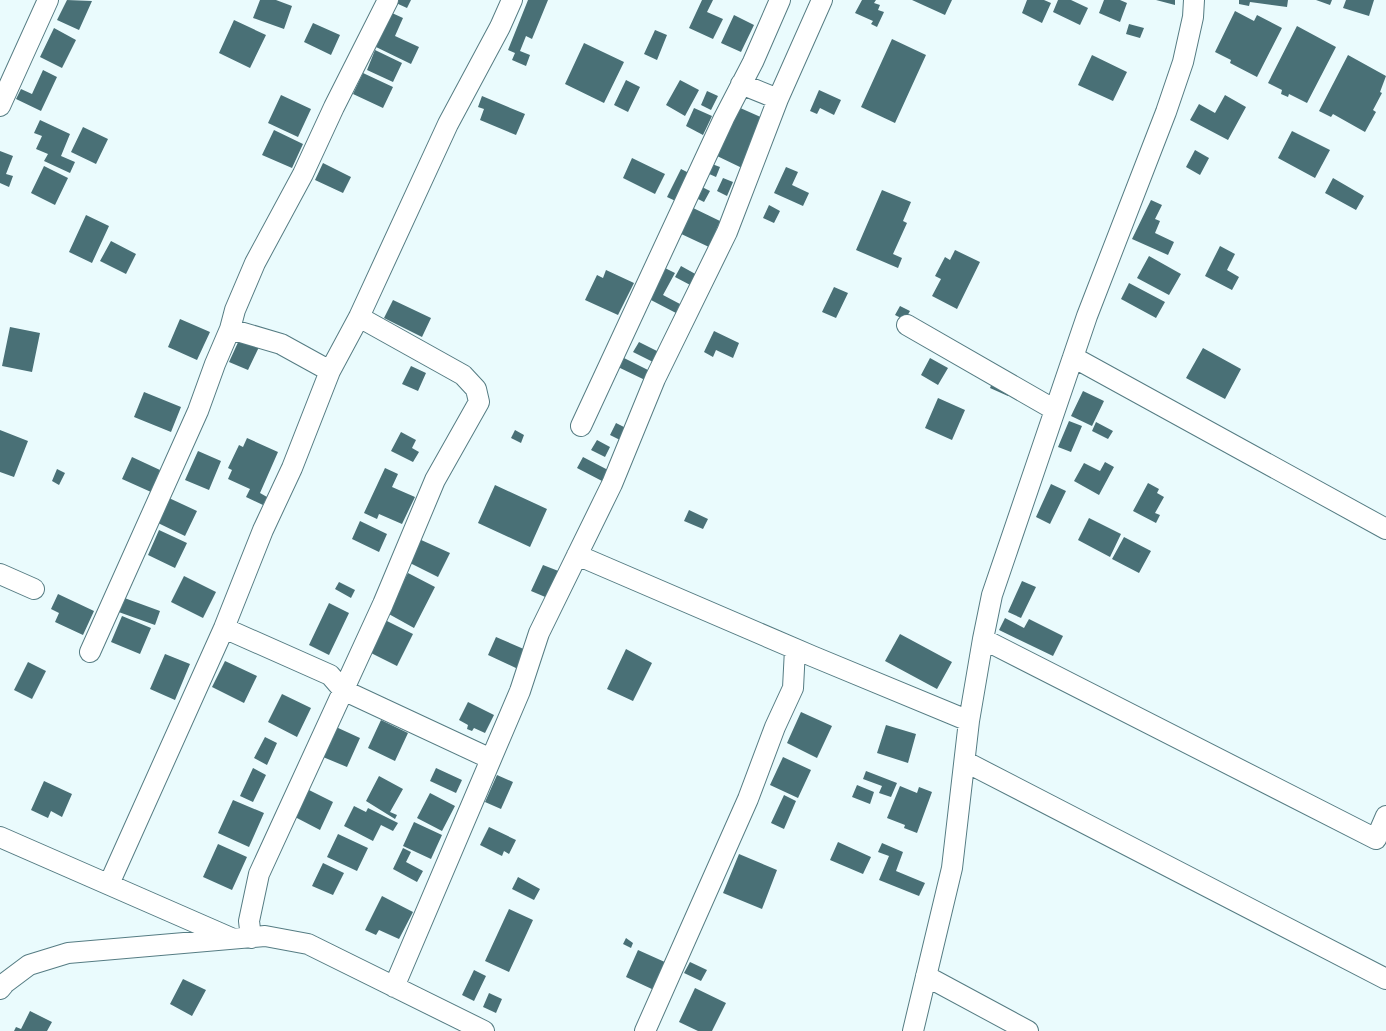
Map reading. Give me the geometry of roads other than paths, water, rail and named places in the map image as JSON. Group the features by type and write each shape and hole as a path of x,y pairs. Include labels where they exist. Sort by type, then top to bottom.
{"street":[{"path":"0,106 48,0"},
{"path":"90,652 198,411 255,263 303,174 388,0"},
{"path":"109,884 224,628 263,530 292,468 330,371 359,317 448,124 512,0"},
{"path":"581,426 780,0"},
{"path":"394,987 528,669 539,633 616,475 655,379 727,232 778,99 822,0"},
{"path":"914,1031 951,868 966,762 969,722 982,639 992,595 1087,316 1183,62 1193,17 1194,0"},
{"path":"741,84 778,99"},
{"path":"242,938 249,921 259,874 382,604 435,480 478,402 476,389 462,375 359,317"},
{"path":"907,325 1055,410"},
{"path":"230,328 281,344 330,371"},
{"path":"1073,357 1386,529"},
{"path":"577,555 969,722"},
{"path":"0,574 34,589"},
{"path":"224,628 330,675 343,690 491,759"},
{"path":"982,639 1376,839 1386,816"},
{"path":"645,1031 744,808 775,727 793,688 795,649"},
{"path":"966,762 1386,979"},
{"path":"0,837 242,938"},
{"path":"0,989 28,965 68,953 265,936 308,944 484,1031"},
{"path":"926,976 1028,1031"}]}
